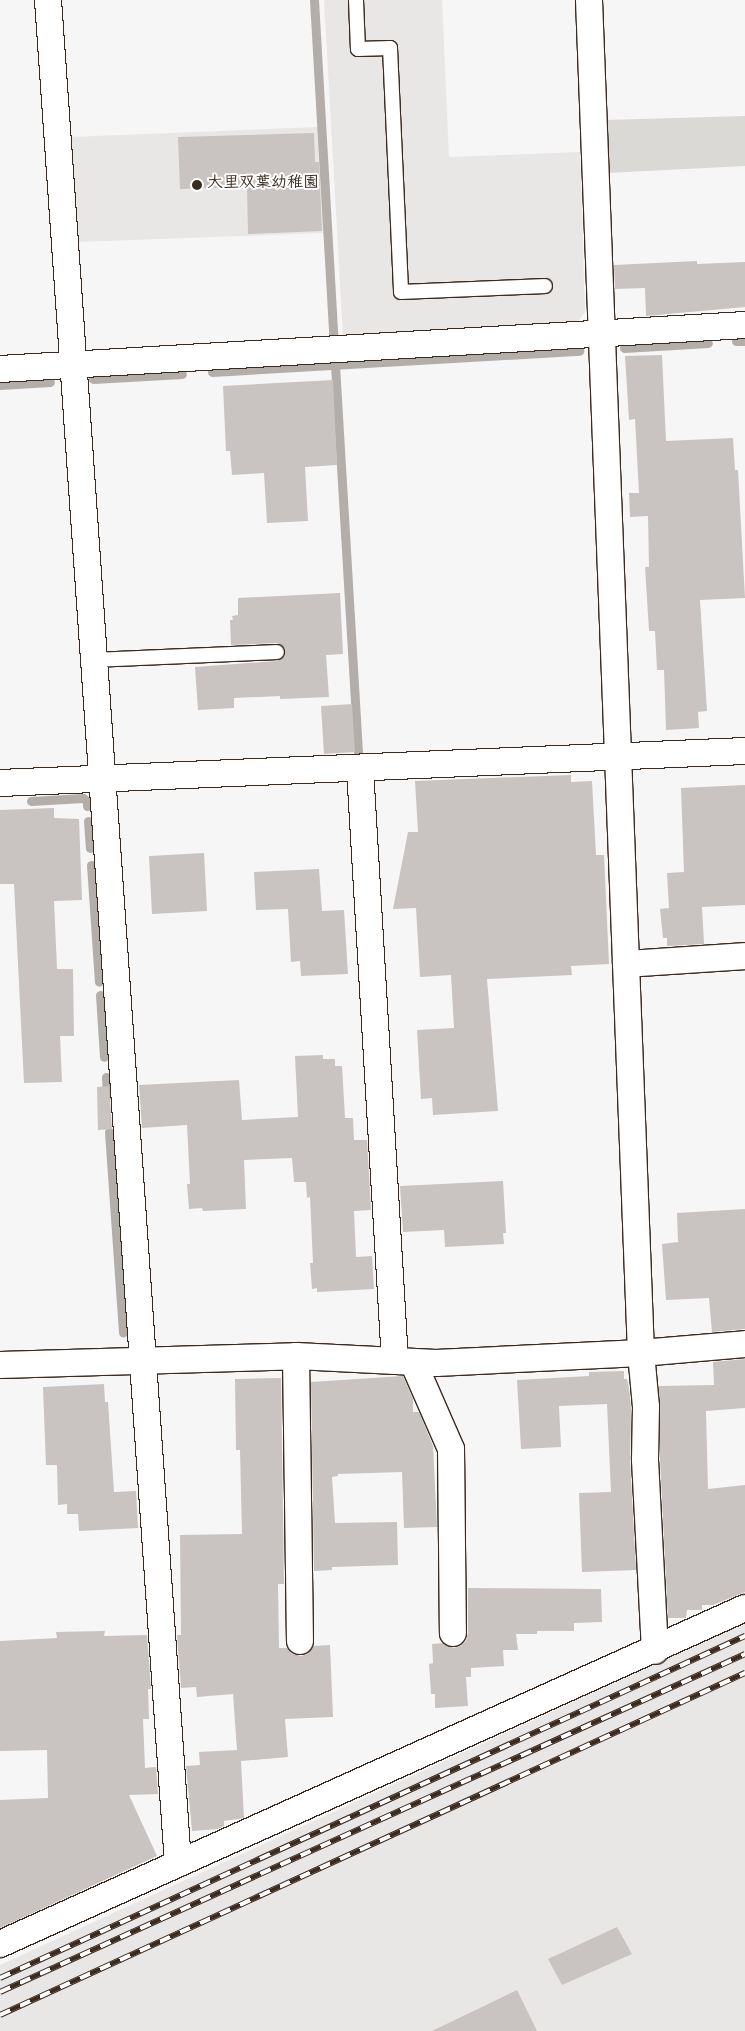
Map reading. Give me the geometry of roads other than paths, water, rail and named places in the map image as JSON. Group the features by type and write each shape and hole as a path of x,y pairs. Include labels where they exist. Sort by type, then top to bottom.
{"street":[{"path":"48,0 178,1863"},
{"path":"589,0 641,1353 646,1407 645,1460 655,1651"},
{"path":"0,369 745,325"},
{"path":"0,783 618,758 745,751"},
{"path":"360,769 404,1362 451,1449 453,1634"},
{"path":"626,964 745,956"},
{"path":"0,1365 296,1356 404,1362 641,1353 745,1344"},
{"path":"296,1356 300,1641"},
{"path":"0,1944 655,1651 745,1608"}],"lane":[{"path":"356,0 358,49 390,48 402,292 545,286"},
{"path":"94,660 277,652"}],"waterway":[{"path":"314,0 333,334"},
{"path":"736,341 745,341"},
{"path":"624,348 708,343"},
{"path":"212,372 579,351"},
{"path":"335,365 358,753"},
{"path":"93,379 182,374"},
{"path":"0,385 50,382"},
{"path":"31,801 83,798 87,801 87,806"},
{"path":"88,821 90,848"},
{"path":"91,865 99,982"},
{"path":"100,995 104,1057"},
{"path":"106,1077 107,1096"},
{"path":"109,1132 123,1333"}],"railway":[{"path":"0,1978 745,1636"},
{"path":"0,1992 745,1654"},
{"path":"0,2015 745,1673"}],"place":[{"name":"大里双葉幼稚園","path":"197,185"}]}
